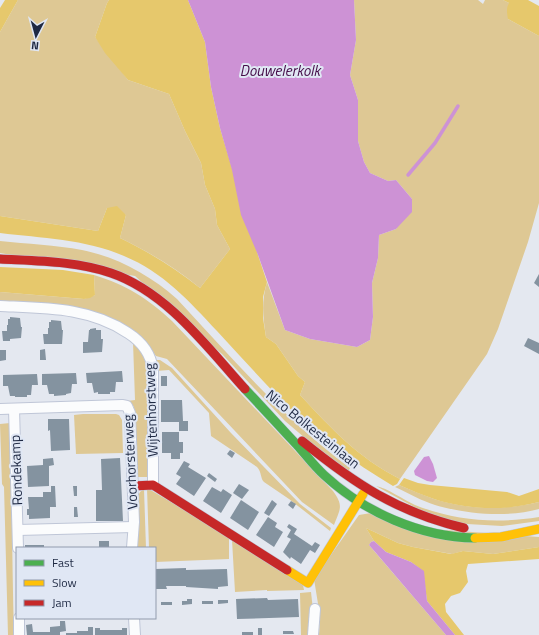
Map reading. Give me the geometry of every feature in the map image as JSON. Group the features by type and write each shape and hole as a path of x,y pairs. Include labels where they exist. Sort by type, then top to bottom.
{"street":[{"name":"Nico Bolkesteinlaan","path":"0,259 90,266 121,277 144,288 183,321 323,474 339,488 378,513 406,524 441,534 486,538 508,536 537,529"},
{"name":"Wijtenhorstweg","path":"0,306 60,309 83,313 104,319 114,324 136,338 142,344 150,358 153,370 154,485"},
{"name":"Nico Bolkesteinlaan","path":"253,398 336,468 389,502 416,515 447,524 480,530 537,529"},
{"name":"Voorhorsterweg","path":"0,409 127,406 130,413 133,486 132,547"},
{"name":"Rondekamp","path":"14,409 18,547"},
{"path":"133,486 154,485 308,582 359,502 366,488"},
{"path":"18,530 133,528"},
{"path":"313,635 315,609"},
{"path":"19,619 19,635"},
{"path":"134,619 134,635"}],"shaded area":[{"path":"5,0 18,0 0,32 0,8"},
{"path":"18,0 109,0 95,37 128,80 169,94 201,163 205,185 215,209 217,225 230,249 200,288 162,261 120,238 126,215 107,208 98,231 0,216 0,32"},
{"path":"109,0 188,0 205,42 211,87 220,128 267,282 263,297 263,318 266,337 276,344 298,376 305,382 300,395 346,442 371,461 400,479 397,484 393,486 335,447 308,426 283,402 186,298 151,270 124,256 94,246 63,240 0,233 0,216 98,231 107,208 117,206 126,215 120,238 162,261 200,288 230,249 217,225 215,209 205,185 201,163 169,94 128,80 105,53 95,37"},
{"path":"354,0 478,0 483,4 485,0 503,0 509,3 508,19 539,36 539,203 528,242 498,329 487,354 400,479 371,461 346,442 300,395 305,382 298,376 276,344 266,337 264,322 263,303 267,282 285,330 310,339 357,347 370,340 373,317 372,283 378,258 379,235 396,229 412,199 396,180 388,181 370,173 364,162 358,141 358,100 350,75 356,40"},
{"path":"503,0 528,0 539,6 539,36 508,19 507,9 509,3"},
{"path":"0,241 62,247 95,253 120,262 156,282 177,299 281,409 303,430 350,468 348,472 285,421 222,354 135,276 0,253"},
{"path":"0,267 63,270 94,275 95,295 84,299 0,292"},
{"path":"94,275 117,283 136,293 172,321 333,491 340,504 334,525 302,502 167,359 156,356 150,346 130,329 113,319 77,308 58,305 0,301 0,292 84,299 95,295"},
{"path":"133,342 139,347 148,362 149,477 138,477 136,473 134,407 127,401 135,400"},
{"path":"156,360 160,360 172,368 231,433 300,504 331,528 330,531 289,499 264,482 257,467 211,436 209,413 169,370 156,371"},
{"path":"74,415 119,415 122,420 123,453 76,454"},
{"path":"10,423 14,635 8,635 4,487 2,484 0,424"},
{"path":"404,478 430,485 507,492 519,496 539,489 539,502 500,508 473,507 447,503 399,485"},
{"path":"399,485 447,503 486,508 526,505 539,502 539,509 527,512 500,514 460,511 425,501 395,487"},
{"path":"376,486 415,505 446,515 476,520 507,520 539,517 539,521 502,526 467,524 429,515"},
{"path":"147,488 229,536 229,559 156,562 156,547 149,547"},
{"path":"144,489 146,547 136,547 138,496"},
{"path":"371,513 404,527 539,537 539,547 493,554 463,551 452,554 398,543 366,528 374,541 369,545 446,635 319,635 320,616 314,579 359,515"},
{"path":"366,528 398,543 451,554 463,551 493,554 539,547 539,559 468,564 466,571 468,582 460,593 451,596 445,604 446,612 464,635 455,635 427,601 423,571 411,562 386,552 374,541"},
{"path":"232,540 303,585 304,590 235,592"},
{"path":"311,592 313,610 310,635 301,635 300,593"}],"water":[{"name":"Douwelerkolk","path":"188,0 354,0 356,40 350,75 358,100 358,141 364,162 370,173 388,181 396,180 412,199 412,212 396,229 379,235 378,258 372,283 373,317 370,340 357,347 310,339 285,330 258,255 241,215 232,170 220,128 211,87 205,42"},
{"path":"429,456 437,478 433,482 427,481 415,475 414,471 424,457"},
{"path":"374,541 386,552 411,562 424,571 427,601 455,635 446,635 369,545"}],"building":[{"path":"539,274 539,287 534,283"},
{"path":"10,317 20,318 22,327 21,338 3,341 2,331 7,331 8,319 10,319"},
{"path":"51,320 61,321 63,330 62,344 44,344 43,334 48,334 49,322 51,322"},
{"path":"96,328 96,330 101,330 101,339 103,339 102,352 83,353 83,342 88,342 89,330"},
{"path":"528,338 539,343 539,354 524,346"},
{"path":"45,349 46,360 40,360 40,350"},
{"path":"0,350 6,350 6,360 0,361"},
{"path":"122,371 123,382 116,382 115,392 110,392 110,394 98,394 98,392 94,393 92,383 87,383 86,373"},
{"path":"76,373 77,384 72,384 71,393 66,395 54,396 54,394 49,394 47,385 42,385 42,374"},
{"path":"37,374 38,385 32,385 31,395 27,395 27,397 10,396 8,386 3,386 3,375"},
{"path":"161,376 167,376 167,386 161,386"},
{"path":"161,400 182,400 183,421 188,421 188,431 179,431 179,422 161,422"},
{"path":"48,419 69,419 70,450 51,451"},
{"path":"162,432 179,432 179,442 183,442 183,453 180,453 180,459 171,459 171,453 162,453"},
{"path":"230,450 235,453 232,458 227,454"},
{"path":"53,458 54,465 49,466 49,486 28,487 27,466 43,465 43,459"},
{"path":"120,458 123,521 96,521 96,490 102,490 101,459"},
{"path":"184,461 190,464 188,467 206,478 194,496 176,484 181,477 176,474"},
{"path":"209,473 217,479 215,482 207,476"},
{"path":"239,484 249,490 242,499 233,493"},
{"path":"51,486 55,486 56,507 50,507 50,518 29,519 29,515 27,515 27,509 29,509 28,497 43,497 43,492 51,492"},
{"path":"73,486 77,486 77,496 74,496"},
{"path":"212,487 221,492 223,489 232,495 221,513 203,501"},
{"path":"241,500 259,512 248,530 230,518"},
{"path":"272,500 277,504 269,516 264,513"},
{"path":"291,501 296,504 293,509 288,505"},
{"path":"74,507 77,507 78,517 74,517"},
{"path":"268,517 277,523 275,527 283,532 274,547 256,535"},
{"path":"289,524 297,529 294,534 312,546 315,542 320,545 315,553 310,550 301,564 291,557 290,559 283,552 291,539 287,537 291,530 287,527"},
{"path":"99,541 109,541 109,547 99,547"},
{"path":"25,545 44,545 44,547 25,547"},
{"path":"156,569 227,569 228,586 218,587 218,589 166,586 167,589 156,589"},
{"path":"267,598 268,600 298,599 299,617 237,619 236,599"},
{"path":"187,599 192,599 192,604 182,605 182,601 187,601"},
{"path":"218,600 228,600 228,603 218,604"},
{"path":"202,601 213,601 213,604 202,604"},
{"path":"161,602 172,602 172,605 161,605"},
{"path":"60,621 65,621 66,631 60,632 60,635 27,635 26,625 32,624 33,632 50,632 50,627 60,626"},
{"path":"88,627 93,627 93,635 66,635 66,633 77,633 77,631 88,631"},
{"path":"95,628 100,628 100,630 122,630 122,628 127,628 127,635 95,635"},
{"path":"258,628 262,628 262,635 258,635"},
{"path":"283,631 293,631 294,634 283,634"},
{"path":"242,632 253,632 253,635 242,635"}],"waterway":[{"path":"408,175 435,143 458,106"}],"traffic: fast":[{"path":"245,389 320,472 357,500 375,511 414,527 454,537 475,538"}],"traffic: slow":[{"path":"287,570 308,583 363,494"},
{"path":"475,538 501,537 539,529"}],"traffic: jam":[{"path":"0,259 56,262 84,266 111,273 131,282 150,293 185,322 245,389"},
{"path":"302,441 340,470 378,495 418,514 464,528"},
{"path":"133,486 153,485 287,570"}]}
